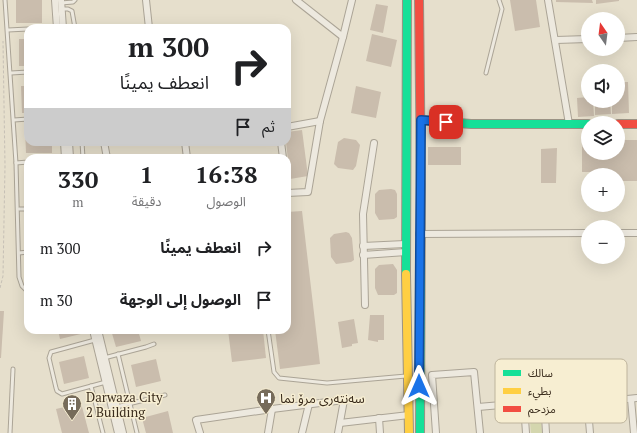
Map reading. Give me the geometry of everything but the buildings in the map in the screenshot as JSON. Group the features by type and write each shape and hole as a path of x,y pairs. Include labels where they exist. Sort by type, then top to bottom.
{"main road":[{"path":"407,0 405,248 409,433"},
{"path":"419,0 421,120 419,234 420,433"},
{"path":"421,120 471,124 581,124"},
{"path":"625,124 637,124"},
{"path":"408,380 413,389 419,386"},
{"path":"408,403 410,399 415,398 419,403"}],"street":[{"path":"146,0 149,24"},
{"path":"296,0 344,37"},
{"path":"291,193 308,192 320,121 344,37 352,0"},
{"path":"548,0 556,40 569,124"},
{"path":"57,24 60,3"},
{"path":"60,3 63,24"},
{"path":"625,38 637,37"},
{"path":"556,40 581,39"},
{"path":"291,126 320,121"},
{"path":"365,305 363,214 374,142"},
{"path":"419,234 581,233"},
{"path":"625,233 637,233"},
{"path":"363,246 405,248"},
{"path":"363,255 405,248"},
{"path":"94,334 102,358 119,433"},
{"path":"99,334 106,382 114,407"},
{"path":"436,433 432,375 474,372 480,433"},
{"path":"634,398 634,433"},
{"path":"200,433 196,420 344,400 338,433"},
{"path":"302,433 308,404"},
{"path":"478,407 495,406"},
{"path":"268,433 272,409"},
{"path":"340,423 409,415"},
{"path":"379,418 380,433"},
{"path":"525,423 526,433"},
{"path":"545,423 546,433"},
{"path":"589,423 590,433"}],"lane":[{"path":"5,0 19,209 19,277 24,288"},
{"path":"60,3 75,0"},
{"path":"486,73 502,9 499,0"},
{"path":"60,3 72,10 74,24"},
{"path":"8,30 24,29"},
{"path":"11,73 24,72"},
{"path":"14,120 24,119"},
{"path":"16,163 24,162"},
{"path":"19,209 24,209"},
{"path":"19,253 24,252"},
{"path":"269,334 274,372 279,378 327,383 408,380"},
{"path":"95,340 54,351 49,358 56,388 59,393 65,394 106,382"},
{"path":"102,358 154,344"},
{"path":"118,354 137,433"},
{"path":"10,433 13,369"},
{"path":"91,386 103,433"},
{"path":"114,407 165,395"}],"path":[{"path":"0,288 3,276 5,166 3,39"}],"green space":[{"path":"530,423 541,423 542,433 531,433"}],"traffic: fast":[{"path":"406,274 407,0"},
{"path":"421,120 471,124 581,124"},
{"path":"420,433 421,186"}],"traffic: slow":[{"path":"406,274 409,433"}],"traffic: jam":[{"path":"419,0 421,186"},
{"path":"625,124 637,124"}],"place":[{"name":"سەنتەرى مرۆ نما","path":"266,415"},
{"name":"Darwaza City 2 Building","path":"72,421"}],"route":[{"path":"419,386 421,120 446,122"}]}
